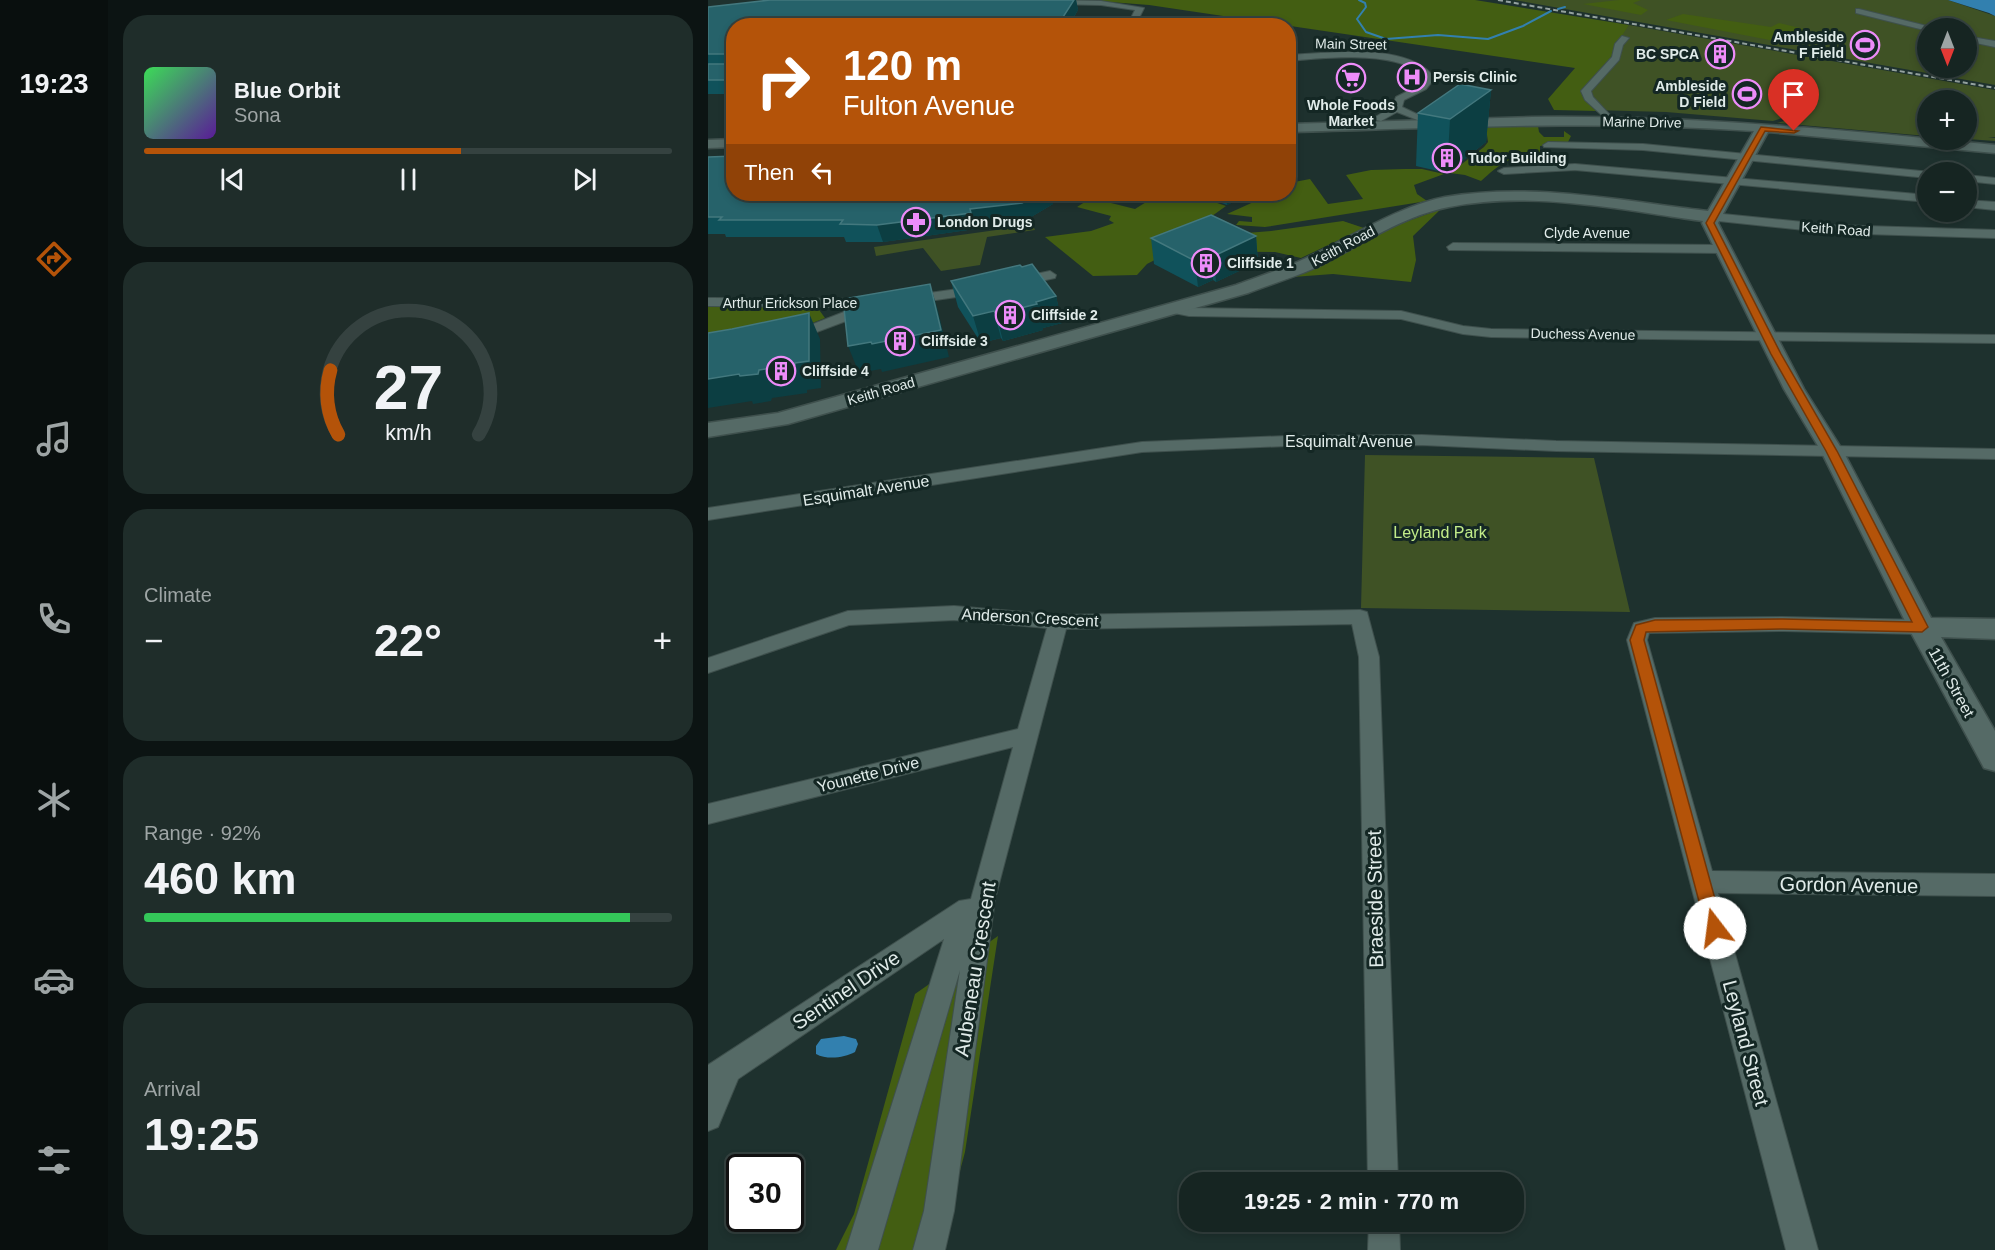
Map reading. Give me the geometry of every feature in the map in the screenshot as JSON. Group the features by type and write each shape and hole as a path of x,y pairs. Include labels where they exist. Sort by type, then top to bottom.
{"street":[{"path":"1045,2 1101,3 1140,8 1135,18"},
{"path":"1859,11 1917,26"},
{"path":"1601,118 1586,91 1616,58 1619,44 1625,38"},
{"path":"1977,40 1995,44"},
{"name":"Main Street","path":"1296,58 1380,57 1409,62 1423,68 1429,74 1430,80 1423,87 1399,99 1397,108 1377,119"},
{"path":"1397,108 1420,118"},
{"name":"Marine Drive","path":"1296,121 1420,118 1723,120 1917,137"},
{"name":"Marine Drive","path":"1296,128 1601,118 1763,128 1995,149"},
{"path":"1713,217 1736,181 1763,128"},
{"path":"708,136 726,136"},
{"path":"1977,142 1995,144"},
{"path":"708,144 726,143"},
{"path":"1548,145 1643,147 1917,173"},
{"path":"1504,171 1575,167 1917,198"},
{"path":"1977,179 1995,181"},
{"name":"Keith Road","path":"708,430 780,419 1174,309 1284,275 1395,220 1446,202 1501,197 1554,197 1833,229 1995,234"},
{"path":"1977,204 1995,206"},
{"name":"11th Street","path":"1713,217 1710,223 1722,249 1794,389 1832,451 1922,627 1995,759"},
{"name":"Clyde Avenue","path":"1453,247 1722,249"},
{"name":"Arthur Erickson Place","path":"708,302 859,304 889,302 995,287 1050,275"},
{"path":"777,342 849,315 859,304"},
{"name":"Duchess Avenue","path":"1174,309 1189,312 1401,315 1463,330 1491,333 1995,339"},
{"name":"Esquimalt Avenue","path":"708,514 1142,447 1287,441 1422,440 1995,454"},
{"name":"Anderson Crescent","path":"708,666 848,618 954,613 1058,622 1360,617"},
{"name":"Braeside Street","path":"1360,617 1369,657 1383,1172"},
{"name":"Aubeneau Crescent","path":"862,1250 1029,735 1058,622"},
{"name":"Leyland Street","path":"1802,1250 1637,640 1641,628 1655,625 1783,624 1922,627"},
{"path":"1922,627 1995,629"},
{"name":"Younette Drive","path":"708,814 1029,735"},
{"name":"Gordon Avenue","path":"1702,882 1995,885"},
{"name":"Aubeneau Crescent","path":"929,1250 939,1211 974,905"},
{"name":"Sentinel Drive","path":"718,1074 974,905"},
{"path":"708,1117 718,1074"},
{"path":"1384,1232 1384,1250"}],"green space":[{"path":"1084,0 1475,0 1629,25 1615,46 1613,56 1581,91 1584,98 1597,111 1554,110 1548,99 1575,68 1296,27 1296,18 1237,18 1149,5"},
{"path":"1514,0 1948,0 1995,16 1995,85 1955,78 1977,78 1977,18 1917,18 1917,71"},
{"path":"1641,0 1633,3 1648,10 1641,15 1583,4"},
{"path":"1683,14 1771,27 1779,23 1804,29 1791,41 1785,43 1666,20"},
{"path":"1629,25 1917,76 1917,78 1995,90 1995,137 1988,137 1995,138 1995,141 1977,140 1977,90 1917,90 1917,135 1777,123 1791,119 1785,117 1773,121 1666,112 1556,109"},
{"path":"1501,125 1538,126 1539,132 1544,137 1564,137 1564,131 1571,136 1568,142 1540,146 1540,152 1508,161 1481,181 1465,175 1450,173 1488,142 1486,128"},
{"path":"1422,169 1444,174 1414,185 1417,194 1427,201 1265,227 1236,225 1239,221 1252,222 1252,217 1227,214 1256,201 1296,201 1296,182 1310,179 1328,204 1363,199 1346,175 1371,170"},
{"path":"1086,201 1103,201 1135,209 1148,201 1211,201 1226,206 1212,216 1234,234 1343,221 1364,228 1301,258 1275,252 1172,251 1147,264 1137,275 1093,276 1045,237 1091,231 1114,223 1109,220 1111,216 1077,207"},
{"path":"1441,209 1413,236 1416,260 1411,282 1333,274 1293,277 1378,232"},
{"path":"1033,225 1035,230 987,237 980,265 941,271 923,248 876,256 874,247"},
{"path":"708,305 817,307 825,318 777,337 708,351"},
{"name":"Leyland Park","path":"1365,455 1594,458 1630,612 1361,608"},
{"path":"998,936 965,1152 939,1250 836,1250 854,1214 915,994"}],"water":[{"path":"1948,0 1995,0 1995,16 1989,13"},
{"path":"844,1036 856,1039 858,1044 855,1052 836,1058 816,1054 816,1046 821,1039"}],"building":[{"path":"770,0 1074,0 1063,17 1120,17 726,18 726,54 708,54 708,7"},
{"path":"708,64 726,64 726,80 708,80"},
{"path":"1460,84 1491,90 1450,119 1418,113"},
{"path":"726,156 726,201 1026,201 970,209 971,213 877,225 840,224 843,220 719,220 722,217 708,217 708,157"},
{"path":"1211,215 1256,236 1214,256 1195,261 1151,238"},
{"path":"1032,264 1056,296 1036,302 1037,304 996,314 994,311 973,316 951,281 1020,265 1022,267"},
{"path":"930,284 941,330 872,344 871,342 848,346 843,299"},
{"path":"809,313 809,361 759,370 758,374 740,376 739,374 708,379 708,333"}],"waterway":[{"path":"1359,0 1365,3 1366,7 1357,19 1366,32 1386,39 1438,35 1488,39 1523,26 1551,11"},
{"path":"1558,9 1565,7"}],"railway":[{"path":"1498,0 1995,88"}],"place":[{"name":"Ambleside F Field","path":"1865,45"},
{"name":"BC SPCA","path":"1720,54"},
{"name":"Persis Clinic","path":"1412,77"},
{"name":"Whole Foods Market","path":"1351,78"},
{"name":"Ambleside D Field","path":"1747,94"},
{"name":"Tudor Building","path":"1447,158"},
{"name":"London Drugs","path":"916,222"},
{"name":"Cliffside 1","path":"1206,263"},
{"name":"Cliffside 2","path":"1010,315"},
{"name":"Cliffside 3","path":"900,341"},
{"name":"Cliffside 4","path":"781,371"}],"route":[{"path":"1715,928 1637,640 1641,628 1655,625 1783,624 1922,627 1832,451 1794,389 1710,223 1736,181 1763,128 1794,131"}]}
